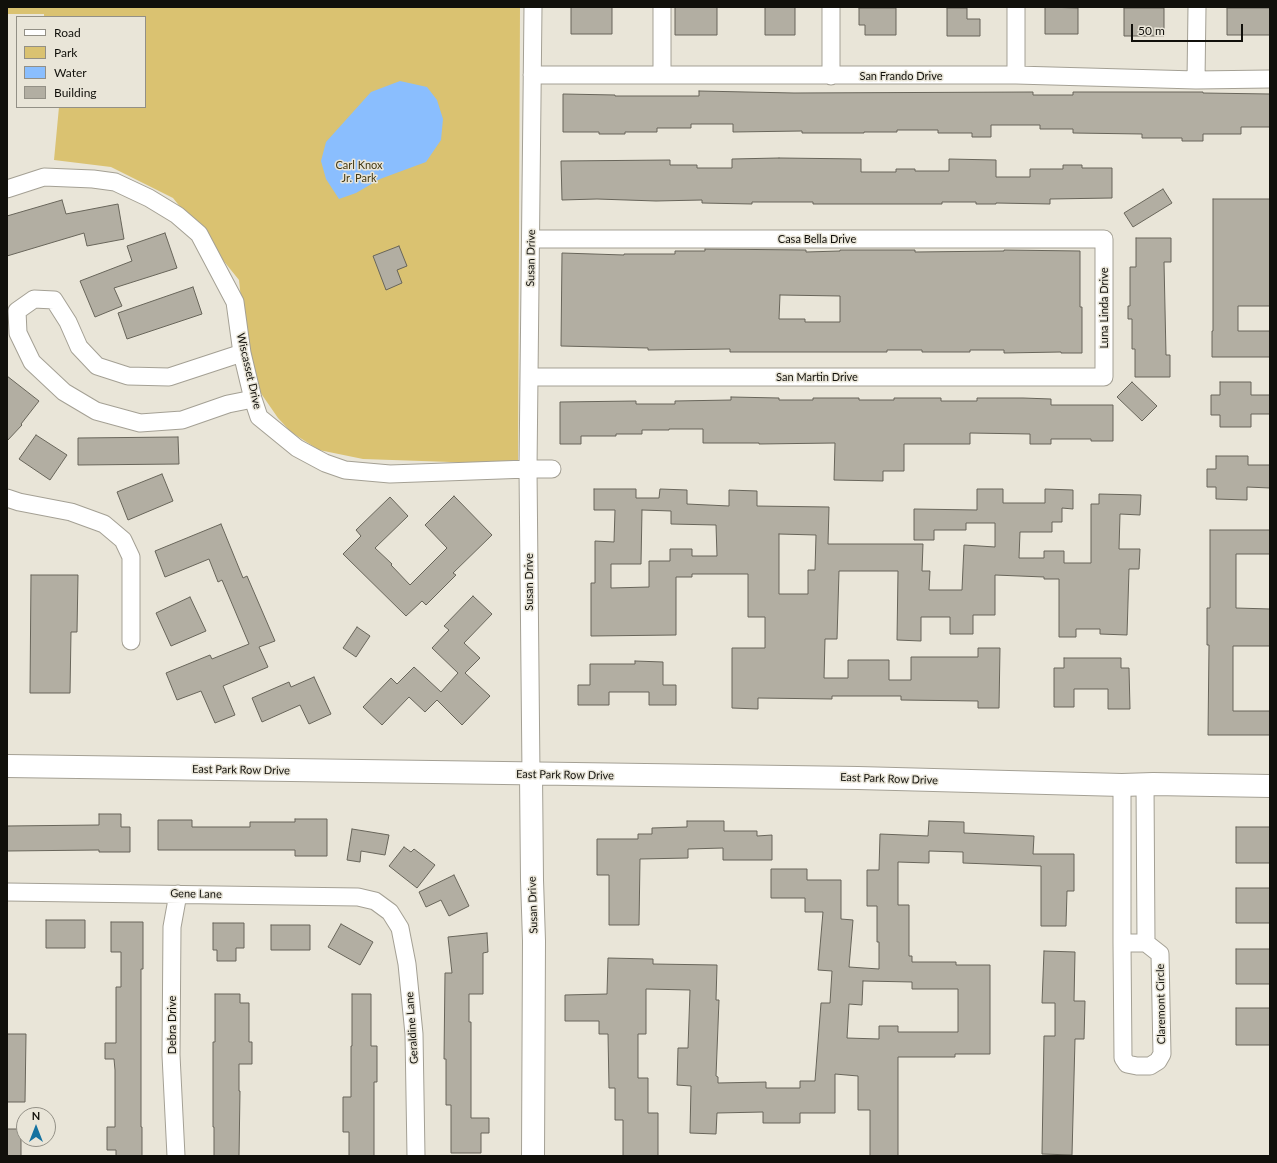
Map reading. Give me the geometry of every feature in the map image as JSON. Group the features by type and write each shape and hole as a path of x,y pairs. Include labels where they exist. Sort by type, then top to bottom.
{"main road":[{"name":"East Park Row Drive","path":"7,766 858,778 1122,785 1270,786"},
{"name":"Susan Drive","path":"530,774 534,941 533,1156"}],"street":[{"name":"Susan Drive","path":"530,774 528,469 533,7"},
{"path":"662,7 662,75"},
{"path":"831,7 831,76"},
{"path":"1016,7 1016,76"},
{"path":"1196,80 1197,7"},
{"name":"San Frando Drive","path":"532,75 1016,76 1196,80 1270,79"},
{"name":"Wiscasset Drive","path":"7,189 44,177 93,179 115,182 149,198 177,215 199,234 235,302 242,353 259,417 297,448 325,464 345,470 390,474 552,469"},
{"name":"Casa Bella Drive","path":"531,239 1104,239"},
{"name":"Luna Linda Drive","path":"1104,239 1104,377"},
{"path":"242,353 169,377 128,376 97,366 79,347 68,322 54,300 34,299 17,311 18,333 32,362 64,392 96,411 140,423 182,420 228,404 253,399"},
{"name":"San Martin Drive","path":"529,377 1104,377"},
{"path":"7,498 19,502 71,512 104,524 123,540 131,557 131,641"},
{"path":"1122,785 1122,943 1146,943 1145,784"},
{"name":"Gene Lane","path":"7,892 358,897 375,901 383,907"},
{"name":"Debra Drive","path":"176,1156 171,1055 172,927 178,894"},
{"name":"Geraldine Lane","path":"383,907 390,912 400,928 407,964 414,1034 416,1156"},
{"name":"Claremont Circle","path":"1122,943 1123,1058 1127,1064 1150,1066 1158,1061 1162,1054 1160,954 1146,943"}],"green space":[{"name":"Carl Knox Jr. Park","path":"7,7 520,7 518,461 480,463 363,459 319,450 291,432 278,418 249,376 239,280 173,198 111,167 54,160 59,108 146,108 146,16 44,16 44,14 7,14"}],"water":[{"path":"400,81 427,87 437,100 443,119 441,140 426,162 380,179 356,193 339,199 326,179 321,161 326,142 371,92"}],"building":[{"path":"571,7 612,7 612,34 571,34"},
{"path":"675,7 717,7 717,35 675,35"},
{"path":"765,7 795,7 795,35 765,35"},
{"path":"1045,7 1078,8 1078,34 1045,34"},
{"path":"859,8 896,8 896,35 865,35 865,25 859,25"},
{"path":"947,8 967,8 967,19 980,19 980,36 947,36"},
{"path":"1124,8 1164,8 1164,36 1124,36"},
{"path":"1227,8 1270,8 1270,35 1227,35"},
{"path":"699,91 794,93 1033,92 1033,95 1073,95 1073,92 1203,92 1270,94 1270,127 1241,127 1241,134 1203,134 1203,141 1182,141 1182,138 1142,138 1142,134 1073,133 1073,129 1040,129 1040,125 991,125 991,137 972,137 972,133 938,133 938,130 897,130 897,132 864,133 802,133 802,131 733,132 733,124 691,124 691,128 657,128 657,132 625,132 625,134 563,132 563,94 615,96 699,96"},
{"path":"732,159 861,159 861,172 896,172 896,169 915,169 915,171 949,171 949,159 996,160 996,177 1030,177 1030,169 1063,169 1063,165 1082,165 1082,168 1112,168 1112,198 1050,199 1050,204 976,204 976,202 942,202 942,204 813,204 813,202 752,202 752,204 702,203 702,200 562,200 561,161 670,160 670,165 697,165 697,168 732,168"},
{"path":"1163,189 1172,203 1133,227 1124,213"},
{"path":"1213,199 1270,199 1270,306 1238,306 1238,331 1270,331 1270,357 1212,357"},
{"path":"62,200 66,214 118,204 124,239 87,246 84,233 7,256 7,216"},
{"path":"165,233 177,268 114,288 122,306 95,317 80,281 132,261 127,246"},
{"path":"1136,238 1171,238 1171,262 1164,262 1166,355 1170,355 1170,377 1135,377 1135,349 1132,349 1132,319 1128,319 1128,306 1130,306 1130,267 1136,267"},
{"path":"399,246 407,266 397,270 402,283 386,290 373,256"},
{"path":"705,249 806,250 806,252 840,250 915,250 915,252 1004,250 1080,251 1082,353 1004,353 1004,350 970,350 970,352 887,350 887,352 730,352 730,349 648,350 648,348 561,346 562,253 624,255 675,254 675,251 705,251","holes":["780,295 840,296 840,322 805,322 805,319 779,319"]},
{"path":"193,287 202,314 127,339 118,313"},
{"path":"7,376 39,401 21,424 22,425 7,441"},
{"path":"1132,382 1157,406 1142,421 1117,397"},
{"path":"1220,382 1251,382 1251,395 1270,395 1270,414 1251,414 1251,427 1220,427 1220,415 1211,415 1211,395 1220,395"},
{"path":"731,397 779,398 779,400 813,400 813,398 894,400 894,398 941,398 941,401 977,401 977,398 1023,398 1051,399 1051,405 1113,405 1113,441 1091,441 1091,439 1051,439 1051,444 1030,444 1030,434 970,433 970,444 904,444 904,471 883,471 883,481 834,480 835,443 703,443 703,429 669,429 642,430 642,434 581,436 581,444 560,444 560,402 636,401 636,404 675,404 675,401 731,400"},
{"path":"36,435 67,455 50,480 19,459"},
{"path":"178,437 179,464 78,465 78,438"},
{"path":"1216,456 1248,456 1248,465 1270,465 1270,488 1247,487 1247,500 1216,499 1216,487 1207,487 1207,469 1216,469"},
{"path":"162,474 173,501 128,520 117,492"},
{"path":"594,489 636,489 636,498 659,498 660,489 687,490 687,504 729,506 729,490 757,491 757,506 829,507 828,544 923,544 922,571 930,571 929,590 962,590 964,545 995,547 995,523 966,523 966,530 934,530 934,540 914,540 914,509 977,510 977,489 1003,489 1003,503 1045,503 1045,489 1073,490 1073,509 1062,508 1062,522 1052,522 1052,532 1020,532 1019,558 1044,558 1044,551 1064,551 1064,563 1091,563 1091,504 1099,504 1099,494 1141,495 1140,515 1120,514 1119,549 1140,549 1139,569 1129,569 1127,635 1100,634 1100,629 1076,629 1076,637 1059,637 1059,579 995,575 995,615 973,615 973,634 950,634 950,617 921,617 921,641 897,640 898,571 839,571 837,639 825,639 824,678 848,678 848,660 889,660 889,680 911,680 911,657 978,657 978,648 1000,648 999,708 978,708 978,701 901,700 901,696 832,696 832,699 758,698 758,709 732,708 732,648 765,648 765,617 748,617 748,574 692,574 692,577 676,577 676,635 591,636 591,583 595,583 595,541 614,542 615,510 594,510","holes":["642,510 671,511 671,524 716,525 717,556 692,556 692,549 670,549 670,561 649,561 649,587 611,588 611,564 641,564","779,534 816,535 815,570 808,570 808,594 779,594"]},
{"path":"454,496 492,535 453,573 456,575 426,605 422,601 406,616 343,554 361,536 356,530 390,497 408,516 375,548 392,564 391,565 410,585 447,548 425,525"},
{"path":"221,524 243,578 247,576 275,641 259,647 268,667 223,686 235,715 215,723 201,691 177,700 166,673 210,655 212,659 249,644 222,580 218,582 209,559 165,577 155,551"},
{"path":"1210,530 1270,530 1270,554 1236,554 1236,608 1270,609 1270,646 1233,646 1233,711 1270,711 1270,735 1208,735 1209,645 1207,645 1207,608 1210,608"},
{"path":"31,575 78,575 77,632 71,632 70,693 30,693"},
{"path":"473,596 492,614 464,643 480,658 465,673 490,696 462,725 437,700 425,712 409,697 382,725 363,707 391,678 397,684 414,667 441,692 458,673 432,648 449,630 444,626"},
{"path":"190,597 206,631 171,646 156,613"},
{"path":"357,627 370,636 356,657 343,648"},
{"path":"1064,658 1121,658 1121,668 1129,668 1130,709 1108,709 1108,689 1074,689 1074,707 1054,707 1054,668 1064,668"},
{"path":"635,661 663,662 663,685 676,685 676,705 649,705 649,692 609,692 609,705 578,705 578,685 590,685 590,664 635,664"},
{"path":"314,677 331,714 309,724 300,705 262,722 252,698 289,682 291,687"},
{"path":"99,814 121,814 121,827 130,827 130,852 99,852 99,850 7,851 7,826 99,825"},
{"path":"295,819 327,819 327,856 295,856 295,850 158,850 158,820 192,820 192,827 250,827 250,822 295,822"},
{"path":"687,821 724,821 724,831 757,831 757,836 772,835 772,860 723,860 723,848 688,849 688,858 640,859 639,925 609,925 609,875 597,875 597,839 638,839 638,834 652,834 652,828 687,827"},
{"path":"929,821 964,822 964,833 1034,836 1033,854 1074,854 1074,891 1067,891 1066,926 1041,926 1041,866 963,863 963,852 929,851 929,863 898,862 898,905 909,905 909,956 912,956 912,962 956,962 956,965 990,965 990,1054 955,1054 955,1057 898,1057 898,1156 870,1156 870,1110 858,1110 858,1076 835,1074 835,1113 800,1113 800,1123 763,1123 763,1112 717,1113 716,1134 690,1133 691,1086 677,1085 678,1048 688,1048 690,990 646,989 646,1034 638,1034 638,1078 648,1078 648,1113 658,1113 658,1156 623,1156 623,1120 615,1120 615,1088 609,1088 608,1034 599,1034 599,1021 565,1021 565,995 607,994 608,958 653,959 653,964 717,965 716,1000 719,1000 716,1076 718,1077 718,1083 766,1082 766,1088 800,1088 800,1081 815,1081 821,1003 830,1003 832,971 818,970 823,912 805,912 805,898 771,898 771,869 807,869 807,880 841,880 841,919 853,920 849,967 879,969 877,906 867,906 867,870 879,870 880,834 928,836","holes":["863,981 912,982 912,989 958,989 958,1032 898,1032 898,1026 879,1026 879,1039 847,1038 849,1004 862,1005"]},
{"path":"1236,827 1270,827 1270,863 1236,863"},
{"path":"352,829 389,835 385,855 361,851 360,862 347,860"},
{"path":"404,847 411,852 414,849 435,865 417,888 389,866"},
{"path":"454,875 469,906 449,916 441,900 426,907 419,892"},
{"path":"1236,888 1270,888 1270,923 1236,923"},
{"path":"46,920 85,920 85,948 46,948"},
{"path":"111,922 143,922 143,969 141,969 142,1156 116,1156 116,1150 107,1150 107,1127 115,1127 115,1070 114,1059 105,1059 105,1043 116,1043 116,987 121,987 121,952 111,952"},
{"path":"213,923 244,923 244,948 236,948 236,961 217,961 217,950 213,950"},
{"path":"341,924 373,942 360,965 328,947"},
{"path":"271,925 310,925 310,950 271,950"},
{"path":"487,933 488,952 483,953 483,994 469,994 469,1022 471,1022 471,1118 489,1118 489,1133 481,1133 481,1153 451,1153 451,1105 446,1105 446,1059 444,1059 445,973 452,973 448,937"},
{"path":"1236,949 1270,949 1270,984 1236,984"},
{"path":"1044,951 1075,952 1074,1001 1085,1001 1084,1039 1075,1039 1072,1155 1042,1154 1044,1036 1055,1036 1055,1003 1042,1003"},
{"path":"215,994 240,994 240,1003 249,1003 249,1042 252,1042 252,1064 239,1064 239,1156 214,1156 213,1042 215,1042"},
{"path":"352,994 371,994 371,1046 377,1046 377,1082 374,1082 374,1156 349,1156 349,1132 343,1132 343,1097 351,1097"},
{"path":"1236,1008 1270,1008 1270,1045 1236,1045"},
{"path":"7,1034 26,1034 25,1102 7,1102"},
{"path":"7,1129 16,1129 16,1147 21,1147 21,1156 7,1156"}]}
